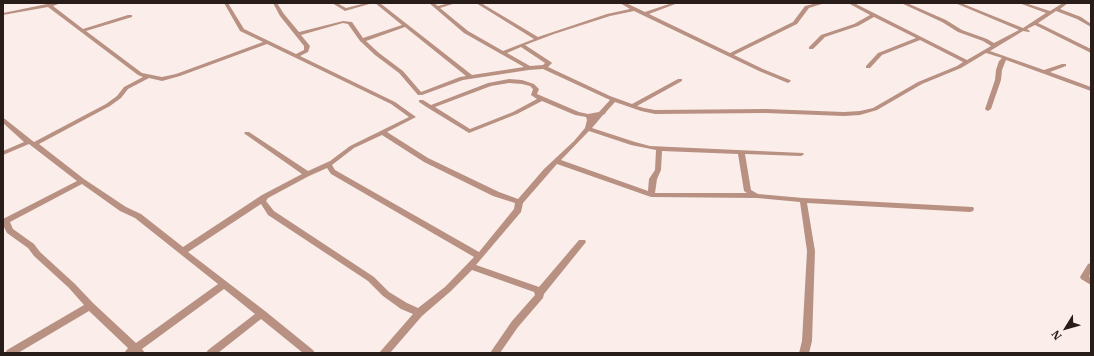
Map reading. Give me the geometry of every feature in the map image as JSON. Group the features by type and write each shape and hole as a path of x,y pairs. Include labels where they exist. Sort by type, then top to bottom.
{"street":[{"path":"3,14 59,3"},
{"path":"183,251 265,197 307,174 332,163 352,147 413,117 394,103 242,30 226,3"},
{"path":"275,3 282,15 308,46 306,51 296,56"},
{"path":"334,3 345,10 371,3"},
{"path":"377,3 404,26 471,77"},
{"path":"431,3 466,32 529,68"},
{"path":"438,8 454,3"},
{"path":"478,3 538,39"},
{"path":"573,3 578,3"},
{"path":"622,3 761,70 788,81"},
{"path":"663,3 669,6"},
{"path":"645,14 676,3"},
{"path":"806,3 813,6"},
{"path":"730,55 795,23 807,7 824,3"},
{"path":"850,3 967,62"},
{"path":"903,3 944,21 960,31 985,40 995,46"},
{"path":"956,3 1025,30"},
{"path":"1021,3 1079,18 1091,26"},
{"path":"298,34 348,22 362,40 377,54 401,72 420,94 462,78 544,67 614,99 643,110 665,113 766,111 844,114 860,113 875,109 920,83 958,67 1025,30 1066,3"},
{"path":"49,5 84,30 140,74 162,79 178,75 268,42"},
{"path":"502,53 608,15 635,9"},
{"path":"811,48 823,36 856,25 874,15"},
{"path":"84,30 130,16"},
{"path":"1035,23 1091,51"},
{"path":"362,40 404,26"},
{"path":"868,67 880,54 920,38"},
{"path":"521,45 550,63 544,67"},
{"path":"986,51 1091,89"},
{"path":"988,109 998,80 999,70 1002,62 1006,58"},
{"path":"1045,72 1064,65"},
{"path":"3,153 31,143 108,105 120,97 126,88 147,76"},
{"path":"632,106 680,80"},
{"path":"430,107 490,84 509,81 522,82 532,85 536,89 534,95 577,114 588,116 603,112"},
{"path":"421,101 469,131 515,113 541,99"},
{"path":"384,353 420,313 448,289 480,256 518,210 519,202 556,161 588,129 614,99"},
{"path":"588,116 590,120 588,129"},
{"path":"3,120 82,181 123,209 138,216 310,353"},
{"path":"588,129 633,144 658,148 741,153 801,154"},
{"path":"382,132 426,160 496,194 519,202"},
{"path":"247,133 307,174"},
{"path":"651,194 653,179 658,170 658,148"},
{"path":"741,153 748,191 757,196"},
{"path":"556,161 651,194 757,196 970,209"},
{"path":"328,164 332,172 480,256"},
{"path":"82,181 4,221 10,231 31,246 37,254 72,286 135,352 224,284"},
{"path":"265,197 262,201 263,204 271,214 371,279 392,298 404,306 420,313"},
{"path":"803,200 812,251 807,341 804,353"},
{"path":"495,353 516,324 540,296 539,294 582,242"},
{"path":"470,266 537,290 539,294"},
{"path":"1091,266 1084,277 1091,282"},
{"path":"10,353 90,306"},
{"path":"211,353 262,314"}]}
